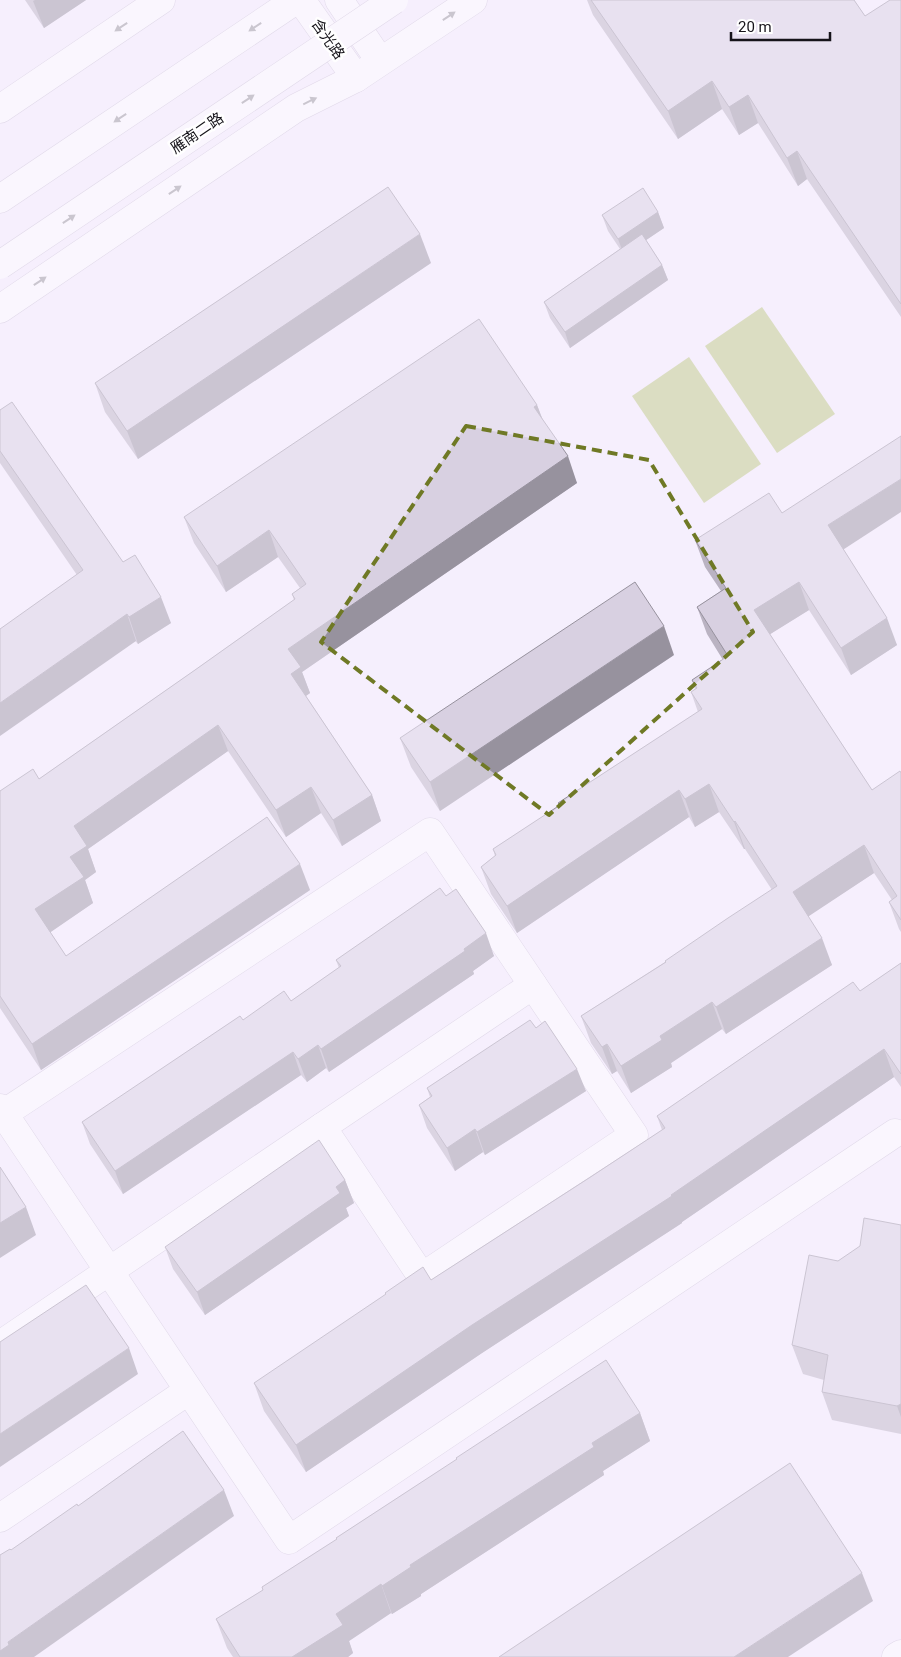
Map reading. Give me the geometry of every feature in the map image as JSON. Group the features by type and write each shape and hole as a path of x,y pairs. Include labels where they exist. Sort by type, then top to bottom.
{"street":[{"path":"0,109 161,0"},
{"path":"0,199 296,0"},
{"name":"含光路","path":"301,0 356,78"},
{"name":"含光路","path":"339,0 380,62"},
{"name":"雁南二路","path":"0,266 394,0"},
{"path":"0,309 296,108 356,78 473,0"},
{"path":"322,1127 422,1277 634,1135 430,832 1,1113 289,1540 895,1133"},
{"path":"0,1345 532,985"},
{"path":"0,1518 188,1391"},
{"path":"896,1657 901,1654"}],"highlighted area":[{"path":"466,426 649,460 753,632 549,815 321,642"}],"green space":[{"path":"762,307 835,414 777,453 705,346"},
{"path":"689,357 761,464 704,503 632,396"}],"building":[{"path":"591,0 854,0 865,16 890,0 901,0 901,304 797,151 787,158 748,95 729,107 712,81 668,111"},
{"path":"388,187 420,234 127,431 95,383"},
{"path":"643,188 658,212 618,239 602,215"},
{"path":"642,234 662,265 565,332 544,302"},
{"path":"479,319 537,405 534,407 568,456 288,649 301,667 291,674 372,795 333,820 311,787 276,810 218,725 74,826 87,846 70,857 84,877 35,909 66,956 267,817 300,864 32,1044 0,996 0,791 33,769 39,779 295,599 292,594 306,584 269,530 217,566 184,517"},
{"path":"12,402 123,562 135,555 161,597 129,617 127,614 0,703 0,629 83,570 0,451 0,410"},
{"path":"901,436 901,479 828,525 887,618 841,648 799,582 754,610 872,790 900,771 901,773 901,920 889,902 897,896 864,845 793,892 822,938 716,1007 712,1002 660,1036 662,1040 621,1066 607,1044 602,1047 581,1016 666,962 777,886 709,784 685,799 679,790 507,906 481,867 496,855 493,849 560,805 558,803 702,709 691,692 697,688 692,680 728,656 697,607 726,588 695,540 769,493 782,513"},
{"path":"635,582 664,626 430,782 400,738"},
{"path":"440,888 446,896 456,889 486,933 464,949 465,951 321,1049 318,1045 298,1059 293,1052 115,1171 82,1122 240,1016 243,1020 284,991 291,1001 341,966 336,960"},
{"path":"901,963 901,1074 884,1049 672,1196 472,1325 296,1445 254,1383 423,1267 431,1280 589,1178 665,1128 657,1116 853,982 860,991"},
{"path":"530,1020 536,1028 545,1021 577,1069 477,1132 475,1129 447,1148 419,1105 432,1096 427,1088"},
{"path":"319,1140 345,1180 336,1187 340,1193 197,1292 165,1247"},
{"path":"0,1167 26,1207 0,1223"},
{"path":"864,1218 901,1225 901,1404 897,1406 822,1392 828,1355 792,1345 809,1255 838,1261 860,1246"},
{"path":"86,1285 129,1348 0,1434 0,1342"},
{"path":"606,1360 640,1413 592,1443 594,1447 336,1614 343,1625 292,1657 240,1657 216,1619 263,1590 262,1587"},
{"path":"183,1431 224,1490 8,1642 9,1645 0,1651 0,1555 11,1550 77,1504 78,1506"},
{"path":"790,1463 862,1573 734,1657 499,1657"}]}
